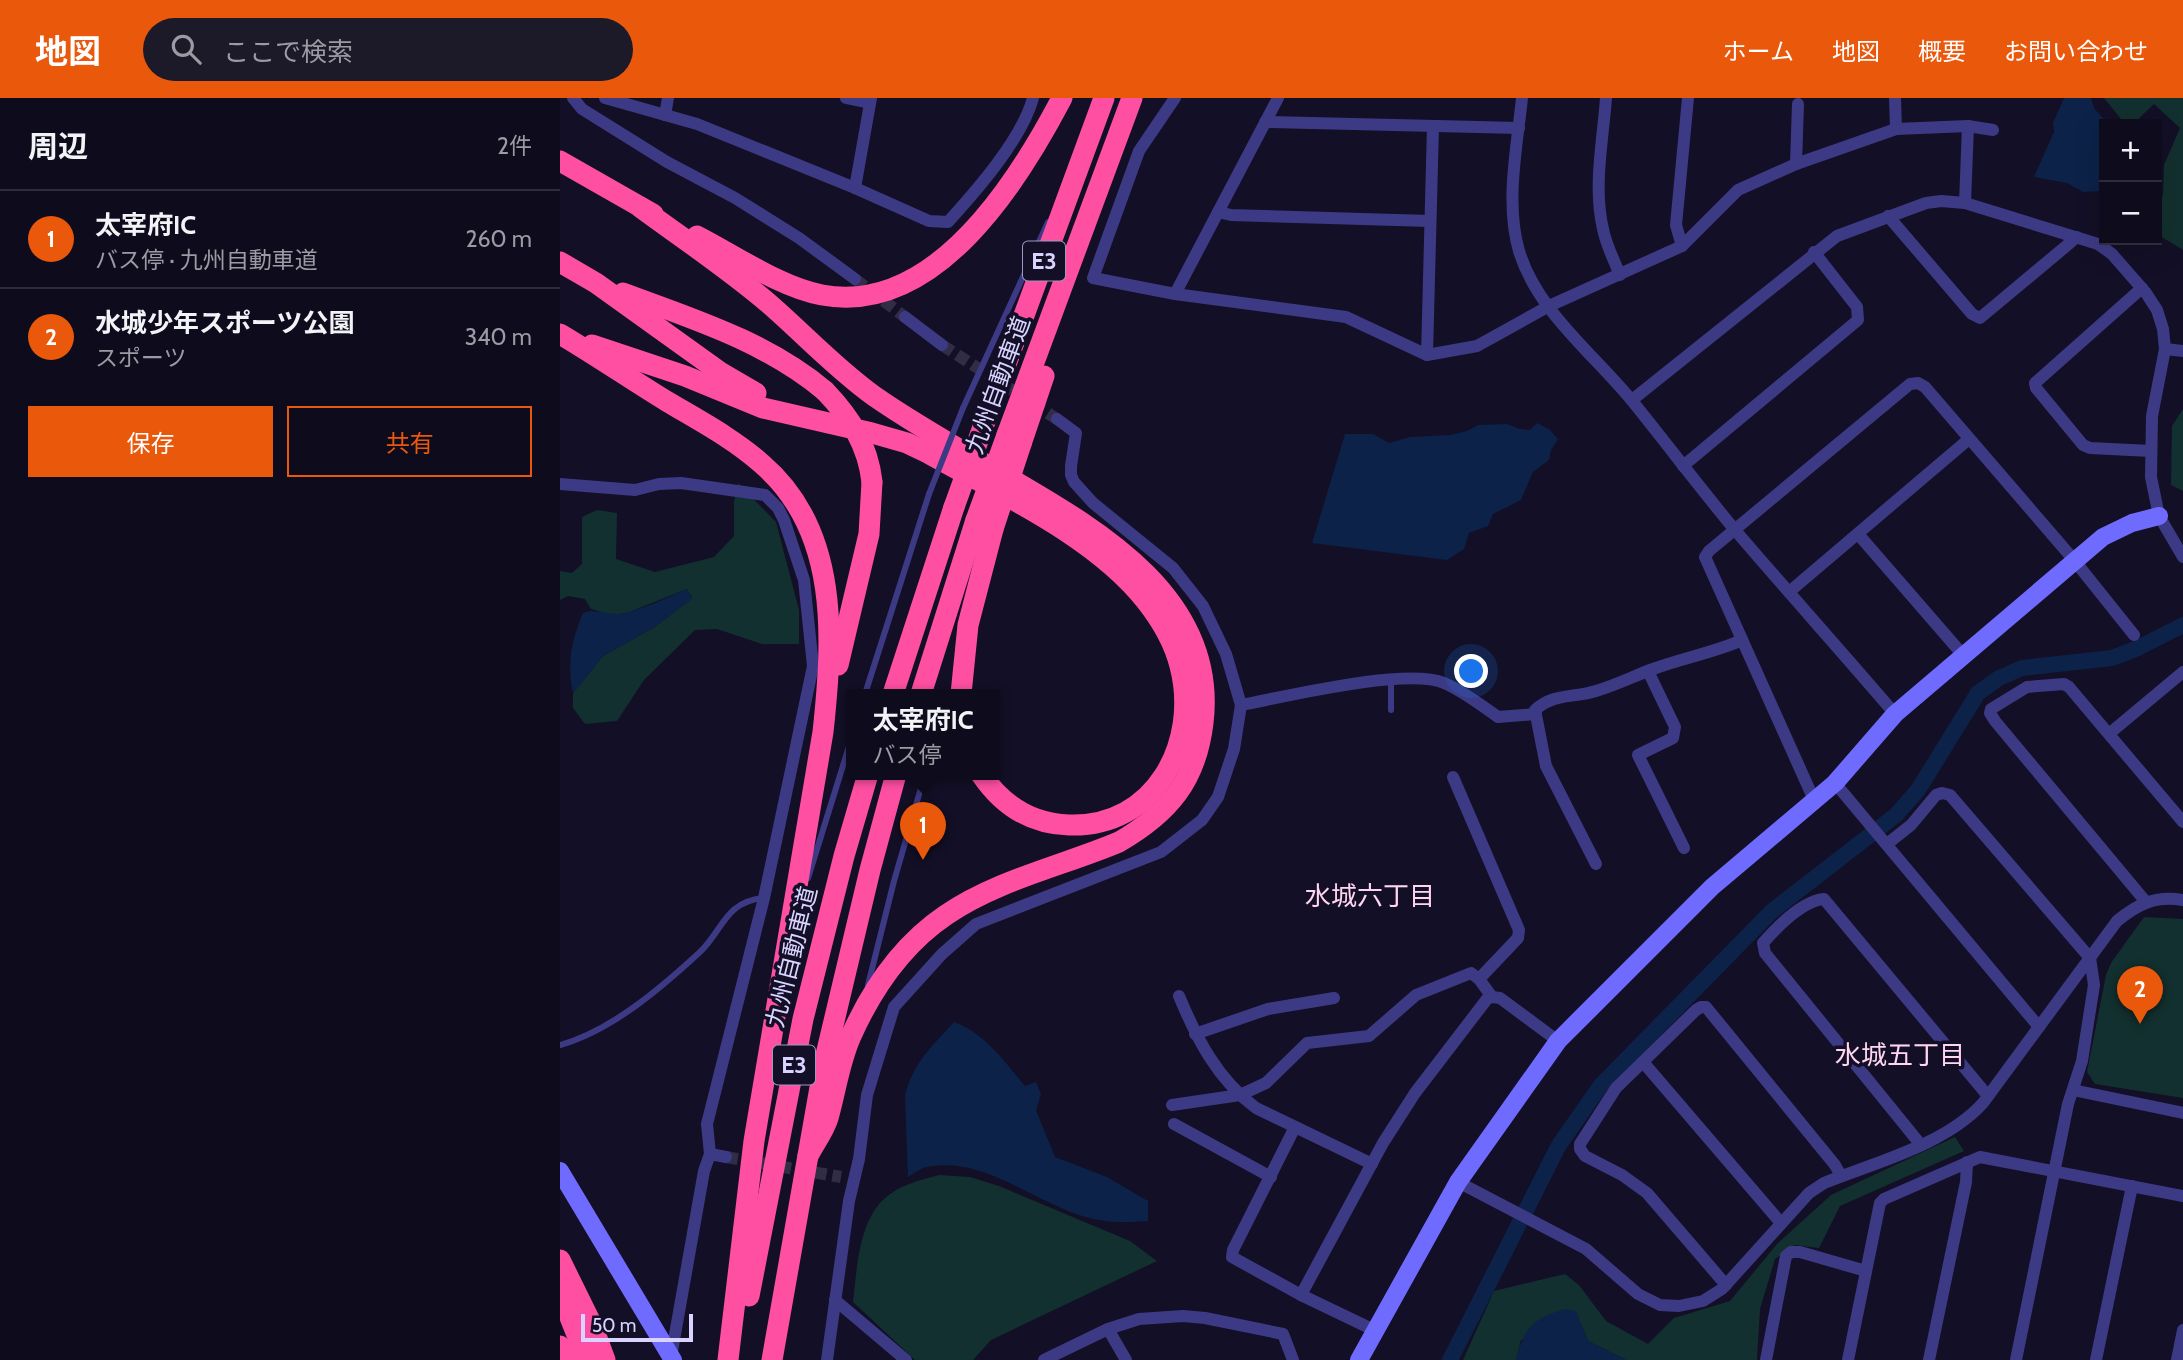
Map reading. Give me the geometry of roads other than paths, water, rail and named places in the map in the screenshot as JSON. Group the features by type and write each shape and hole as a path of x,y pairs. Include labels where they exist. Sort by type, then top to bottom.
{"highway":[{"path":"560,161 640,207 803,290 842,297 880,293 905,283 929,268 965,239 982,221 1020,170 1062,98"},
{"name":"九州自動車道","path":"922,689 985,524 1132,98"},
{"name":"九州自動車道","path":"895,689 954,507 1103,100"},
{"path":"640,207 747,286 873,395 925,429 1065,511 1111,542 1132,560 1164,593 1188,630 1204,694 1201,739 1187,781 1173,799 1141,829 1119,842 1003,886 946,915 904,952 861,1015 841,1061 827,1121 808,1156"},
{"path":"560,262 596,283 743,387 792,409 907,443 928,453 1084,543 1126,578 1145,599 1161,620 1173,644 1181,666 1185,691 1182,733 1167,773 1139,804 1121,816 1079,825 1057,825 1036,820 1003,801 986,780"},
{"path":"596,283 740,339 792,366 825,391 849,419 868,459 872,482 872,516 824,732 754,1141 728,1360"},
{"path":"561,335 745,450 780,481 794,500 808,523 816,544 827,592 829,676 824,732"},
{"path":"561,335 654,364 763,408 827,421"},
{"path":"958,689 985,524"},
{"name":"九州自動車道","path":"738,1360 803,1019 866,780"},
{"name":"E3","path":"772,1360 824,1059 894,780"},
{"path":"560,1260 592,1325 605,1360"},
{"path":"560,1292 587,1360"},
{"path":"560,1346 566,1360"}],"street":[{"path":"572,98 582,109 667,162 735,198 799,238 855,279"},
{"path":"605,98 697,124 929,221 948,222 974,193 1028,117 1033,98"},
{"path":"665,116 668,98"},
{"path":"846,98 870,100 855,188"},
{"path":"1175,98 1139,151 1093,278 1175,294 1346,317 1427,355 1477,346 1549,306 1682,246 1738,190 1796,164 1896,129 1968,126 1993,130"},
{"path":"1175,294 1278,98"},
{"path":"1521,98 1513,190 1519,249 1529,277 1549,306 1632,400 1735,529 1895,714"},
{"path":"1606,98 1598,189 1606,241 1620,275"},
{"path":"1682,246 1676,225 1688,98"},
{"path":"1895,98 1896,129"},
{"path":"1796,164 1798,104"},
{"path":"1265,122 1519,128"},
{"path":"1427,355 1433,126"},
{"path":"1965,203 1968,126"},
{"path":"1632,400 1837,236 1926,202 1965,203 2098,244 2112,254 2157,310 2165,349 2152,416 2151,477 2159,516 2183,557"},
{"path":"1218,212 1231,215 1430,222"},
{"path":"1888,216 1972,314 1980,317 2077,237"},
{"path":"1683,466 1858,320 1857,307 1814,252"},
{"path":"2142,288 2035,383 2036,388 2083,445 2090,448 2151,451"},
{"path":"905,317 942,345"},
{"path":"2165,349 2183,351"},
{"path":"1815,802 1705,556 1910,384 1918,383 1925,387 2074,560 2134,635"},
{"path":"827,1360 847,1178 859,1159 867,1095 894,1007 942,954 976,924 1161,852 1202,820 1218,797 1226,777 1238,730 1241,705 1226,654 1203,606 1174,568 1078,488 1071,475 1076,433 1057,419"},
{"path":"1789,592 1969,439"},
{"path":"560,484 635,490 659,484 681,483 765,495 778,508 784,520 804,580 813,666 764,898 707,1124 710,1154 704,1171 672,1358"},
{"path":"1359,1360 1458,1182 1558,1041 1712,887 1835,783 1895,714 2103,537 2132,523 2159,516"},
{"path":"1858,534 1963,655"},
{"path":"1596,864 1546,766 1535,710 1551,699 1587,694 1742,640"},
{"path":"1648,671 1675,727 1673,738 1638,755 1684,848"},
{"path":"2110,733 2183,671"},
{"path":"1241,705 1391,679 1441,682 1473,699 1498,718 1536,715"},
{"path":"2146,902 1990,713 1991,709 2028,687 2064,684 2110,733 2183,822"},
{"path":"1453,777 1519,930 1518,938 1479,979"},
{"path":"1835,783 2039,1027"},
{"path":"1887,844 1911,824 1936,794 1950,795 2090,958 2094,985 2082,1061 2068,1104 2016,1360"},
{"path":"1921,1145 1765,954 1763,943 1801,909 1813,901 1824,899 1988,1096"},
{"path":"1458,1182 1586,1249 1638,1294 1660,1305 1679,1306 1703,1301 1726,1285 1809,1193 1824,1183 1945,1135 1969,1119 2117,920 2136,906 2155,899 2183,900"},
{"path":"1172,1105 1240,1095 1266,1083 1307,1043 1369,1036 1416,995 1471,973 1492,997"},
{"path":"1179,996 1195,1034 1220,1075 1240,1095 1256,1108 1371,1164"},
{"path":"1195,1034 1268,1009 1334,998"},
{"path":"1301,1295 1371,1164 1415,1093 1487,999 1500,998 1558,1041"},
{"path":"1726,1285 1647,1192 1622,1175 1585,1156 1580,1149 1580,1144 1606,1101 1696,1010 1706,1007 1835,1165 1841,1176"},
{"path":"1643,1062 1781,1223"},
{"path":"2073,1090 2183,1113"},
{"path":"1174,1124 1271,1177"},
{"path":"1295,1127 1233,1250 1232,1257 1301,1295 1374,1330"},
{"path":"710,1154 726,1157"},
{"path":"1848,1360 1880,1203 1967,1162 1986,1157 2183,1196"},
{"path":"1929,1360 1966,1182 1967,1162"},
{"path":"560,1171 672,1358"},
{"path":"2096,1360 2132,1185"},
{"path":"1766,1360 1786,1256 1791,1252 1800,1252 1866,1271"},
{"path":"835,1300 906,1360"},
{"path":"1044,1360 1108,1329 1139,1319 1183,1316 1223,1320 1283,1334 1293,1360"},
{"path":"1108,1329 1125,1360"},
{"path":"2177,1360 2183,1330"}],"lane":[{"path":"1058,200 1103,100"},
{"path":"867,689 929,494 963,408 1052,212"},
{"path":"1391,679 1391,710"},
{"path":"789,936 846,756"},
{"path":"861,1015 894,881 923,780"},
{"path":"560,1045 575,1041 624,1015 702,950 730,912 741,904 764,898"}],"water":[{"path":"2064,98 2091,98 2094,108 2104,119 2099,119 2099,191 2083,192 2067,183 2034,177 2054,132 2053,123"},
{"path":"1537,423 1549,429 1558,439 1551,450 1549,460 1533,472 1521,500 1493,514 1488,526 1469,533 1464,549 1447,560 1312,543 1345,434 1373,434 1389,443 1410,437 1450,435 1478,425 1507,424 1530,430"},
{"path":"687,589 692,599 656,626 603,656 573,693 571,652 583,613 625,613"},
{"path":"954,1022 985,1041 1025,1086 1036,1082 1041,1094 1036,1110 1055,1157 1107,1177 1148,1201 1148,1221 1113,1222 1088,1218 986,1173 967,1168 947,1165 927,1167 908,1177 905,1096 908,1085 924,1056"},
{"path":"1565,1309 1576,1311 1588,1341 1626,1360 1516,1360 1523,1340 1532,1326"}],"waterway":[{"path":"1450,1360 1559,1145 1601,1085 1772,911 1896,815 1918,790 1978,693 1999,678 2022,668 2112,658 2183,625"}],"tunnel":[{"path":"855,279 905,317"},
{"path":"942,345 1057,419"},
{"path":"726,1157 841,1177"}],"place":[{"name":"太宰府IC","path":"923,860"},
{"name":"水城少年スポーツ公園","path":"2140,1024"}],"district":[{"name":"水城六丁目","path":"1370,896"},
{"name":"水城五丁目","path":"1900,1055"}]}
